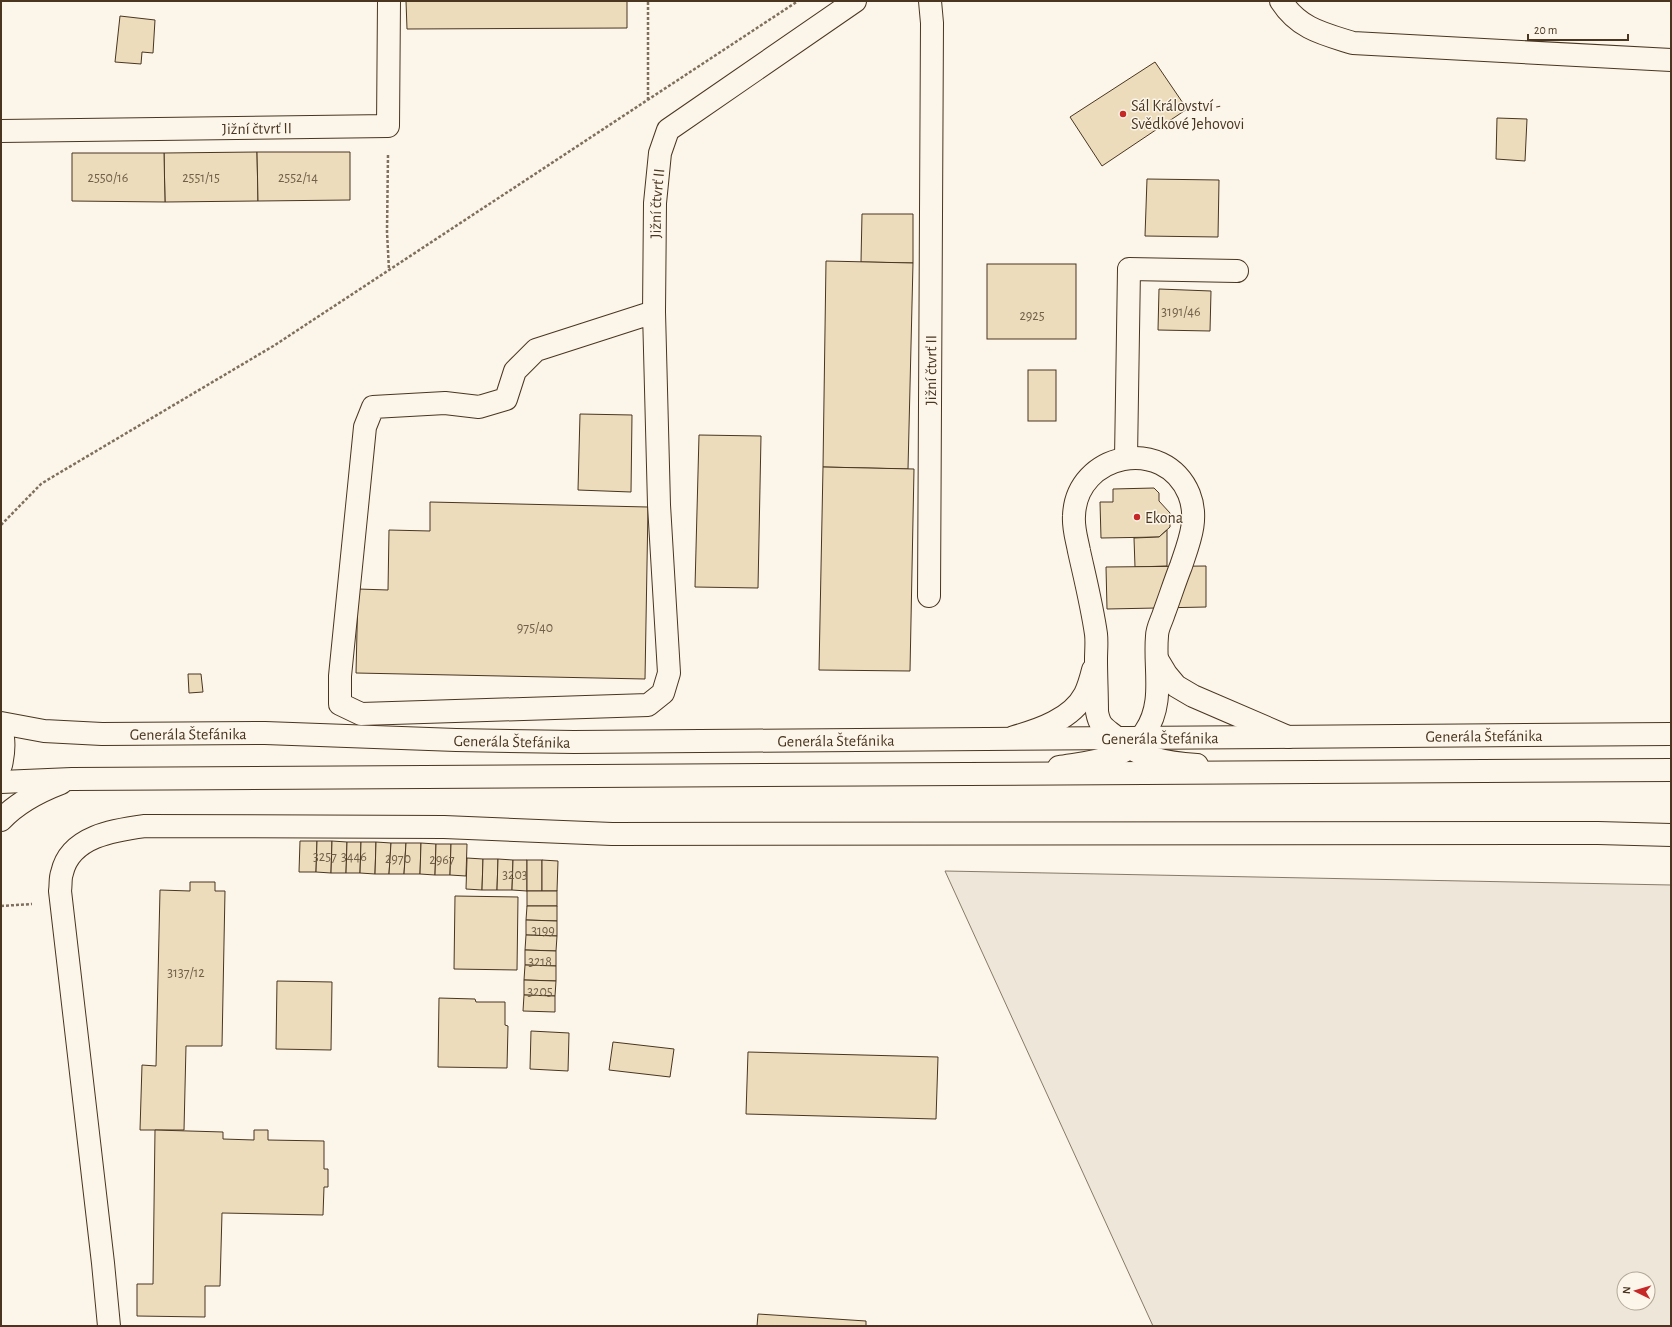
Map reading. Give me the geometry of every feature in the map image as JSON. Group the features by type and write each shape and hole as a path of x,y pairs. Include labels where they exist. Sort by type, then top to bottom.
{"main road":[{"path":"388,126 389,1"},
{"name":"Jižní čtvrť II","path":"654,312 536,350 515,371 506,399 479,407 445,403 374,407 364,427 340,676 340,704 361,714 648,705 663,693 669,673 659,505 654,312 655,203 660,153 668,130 855,1"},
{"name":"Jižní čtvrť II","path":"928,596 932,31 930,1"},
{"path":"1281,1 1303,25 1317,32 1353,43 1671,60"},
{"name":"Jižní čtvrť II","path":"1,131 388,126"},
{"path":"1126,458 1129,269 1237,271"},
{"path":"1008,774 1098,761 1114,756 1129,741 1144,733 1154,716 1158,687 1157,634 1191,535 1194,513 1188,492 1173,472 1164,465 1151,460 1126,458 1108,463 1092,474 1082,488 1075,505 1074,528 1096,635 1099,721 1104,728 1129,741 1152,759 1182,764 1288,772"},
{"path":"1008,739 1036,730 1066,714 1084,695 1096,659"},
{"path":"1157,659 1166,674 1176,686 1193,696 1288,737"},
{"name":"Generála Štefánika","path":"1,723 44,731 102,734 265,733 558,742 1008,739 1129,741 1288,737 1671,734"},
{"path":"1,729 4,738 4,754 1,765"},
{"path":"1,782 72,779 1671,770"},
{"path":"1,820 25,800 48,788 72,779"},
{"path":"109,1326 60,891 62,873 68,859 85,843 116,830 145,826 413,827 612,834 1598,833 1671,835"}],"path":[{"path":"648,1 648,100"},
{"path":"1,525 42,484 49,479 275,345 798,1"},
{"path":"388,126 387,232 389,270"},
{"path":"1,906 38,904"}],"shaded area":[{"path":"945,871 1671,885 1671,1326 1153,1326"}],"building":[{"path":"406,1 627,1 627,28 407,29"},
{"path":"120,16 155,20 153,53 142,52 141,64 115,62"},
{"path":"1155,62 1187,109 1102,166 1070,117"},
{"path":"1497,118 1527,119 1525,161 1496,159"},
{"path":"257,152 258,201 165,202 164,153"},
{"path":"257,152 350,152 350,200 258,201"},
{"path":"72,153 164,153 165,202 72,201"},
{"path":"1147,179 1219,180 1218,237 1145,236"},
{"path":"862,214 913,214 913,263 861,262"},
{"path":"826,261 913,263 908,469 823,467"},
{"path":"987,264 1076,264 1076,339 987,339"},
{"path":"1159,289 1211,291 1210,331 1158,330"},
{"path":"1028,370 1056,370 1056,421 1028,421"},
{"path":"580,414 632,415 631,492 578,490"},
{"path":"699,435 761,436 758,588 695,587"},
{"path":"823,467 914,469 910,671 819,670"},
{"path":"1154,488 1159,493 1159,501 1170,513 1170,527 1159,537 1101,538 1100,502 1113,502 1113,489"},
{"path":"430,502 648,507 645,679 356,673 358,589 388,590 389,530 430,531"},
{"path":"1167,530 1167,566 1135,567 1134,538 1159,537"},
{"path":"1206,566 1206,607 1107,609 1106,567"},
{"path":"188,674 201,674 203,692 189,693"},
{"path":"300,841 317,841 316,872 299,872"},
{"path":"317,841 332,841 331,873 316,872"},
{"path":"332,841 347,842 346,873 331,873"},
{"path":"347,842 361,842 360,873 346,873"},
{"path":"361,842 376,842 375,874 360,873"},
{"path":"376,842 391,843 389,874 375,874"},
{"path":"391,843 406,843 404,874 389,874"},
{"path":"406,843 421,843 420,874 404,874"},
{"path":"421,843 436,844 435,875 420,874"},
{"path":"436,844 451,844 450,875 435,875"},
{"path":"451,844 467,844 466,876 450,875"},
{"path":"467,858 483,859 482,890 466,889"},
{"path":"483,859 498,859 497,890 482,890"},
{"path":"498,859 513,860 512,890 497,890"},
{"path":"513,860 527,860 527,891 512,890"},
{"path":"527,860 542,860 542,891 527,891"},
{"path":"542,860 558,861 557,891 542,891"},
{"path":"190,882 215,882 215,891 225,891 222,1046 186,1046 184,1130 140,1130 142,1065 156,1066 160,890 190,891"},
{"path":"527,891 557,891 557,906 527,906"},
{"path":"455,896 518,897 517,970 454,969"},
{"path":"527,906 557,906 557,921 526,920"},
{"path":"526,920 557,921 557,936 526,935"},
{"path":"526,935 557,936 556,951 525,950"},
{"path":"525,950 556,951 556,966 525,965"},
{"path":"525,965 556,966 556,981 524,980"},
{"path":"524,980 556,981 555,996 524,995"},
{"path":"277,981 332,982 331,1050 276,1049"},
{"path":"524,995 555,996 555,1012 523,1011"},
{"path":"439,998 475,999 476,1002 505,1002 505,1025 508,1026 507,1068 438,1067"},
{"path":"531,1031 569,1033 568,1071 530,1069"},
{"path":"613,1042 674,1049 670,1077 609,1070"},
{"path":"748,1052 938,1057 936,1119 746,1114"},
{"path":"155,1130 223,1132 223,1139 254,1140 254,1130 268,1130 268,1140 324,1141 324,1169 328,1169 328,1187 324,1187 323,1215 222,1213 220,1286 205,1286 205,1317 137,1316 137,1284 153,1284"},
{"path":"758,1314 866,1321 866,1326 757,1326"}],"place":[{"name":"Sál Království - Svědkové Jehovovi","path":"1123,114"},
{"name":"Ekona","path":"1137,517"}]}
